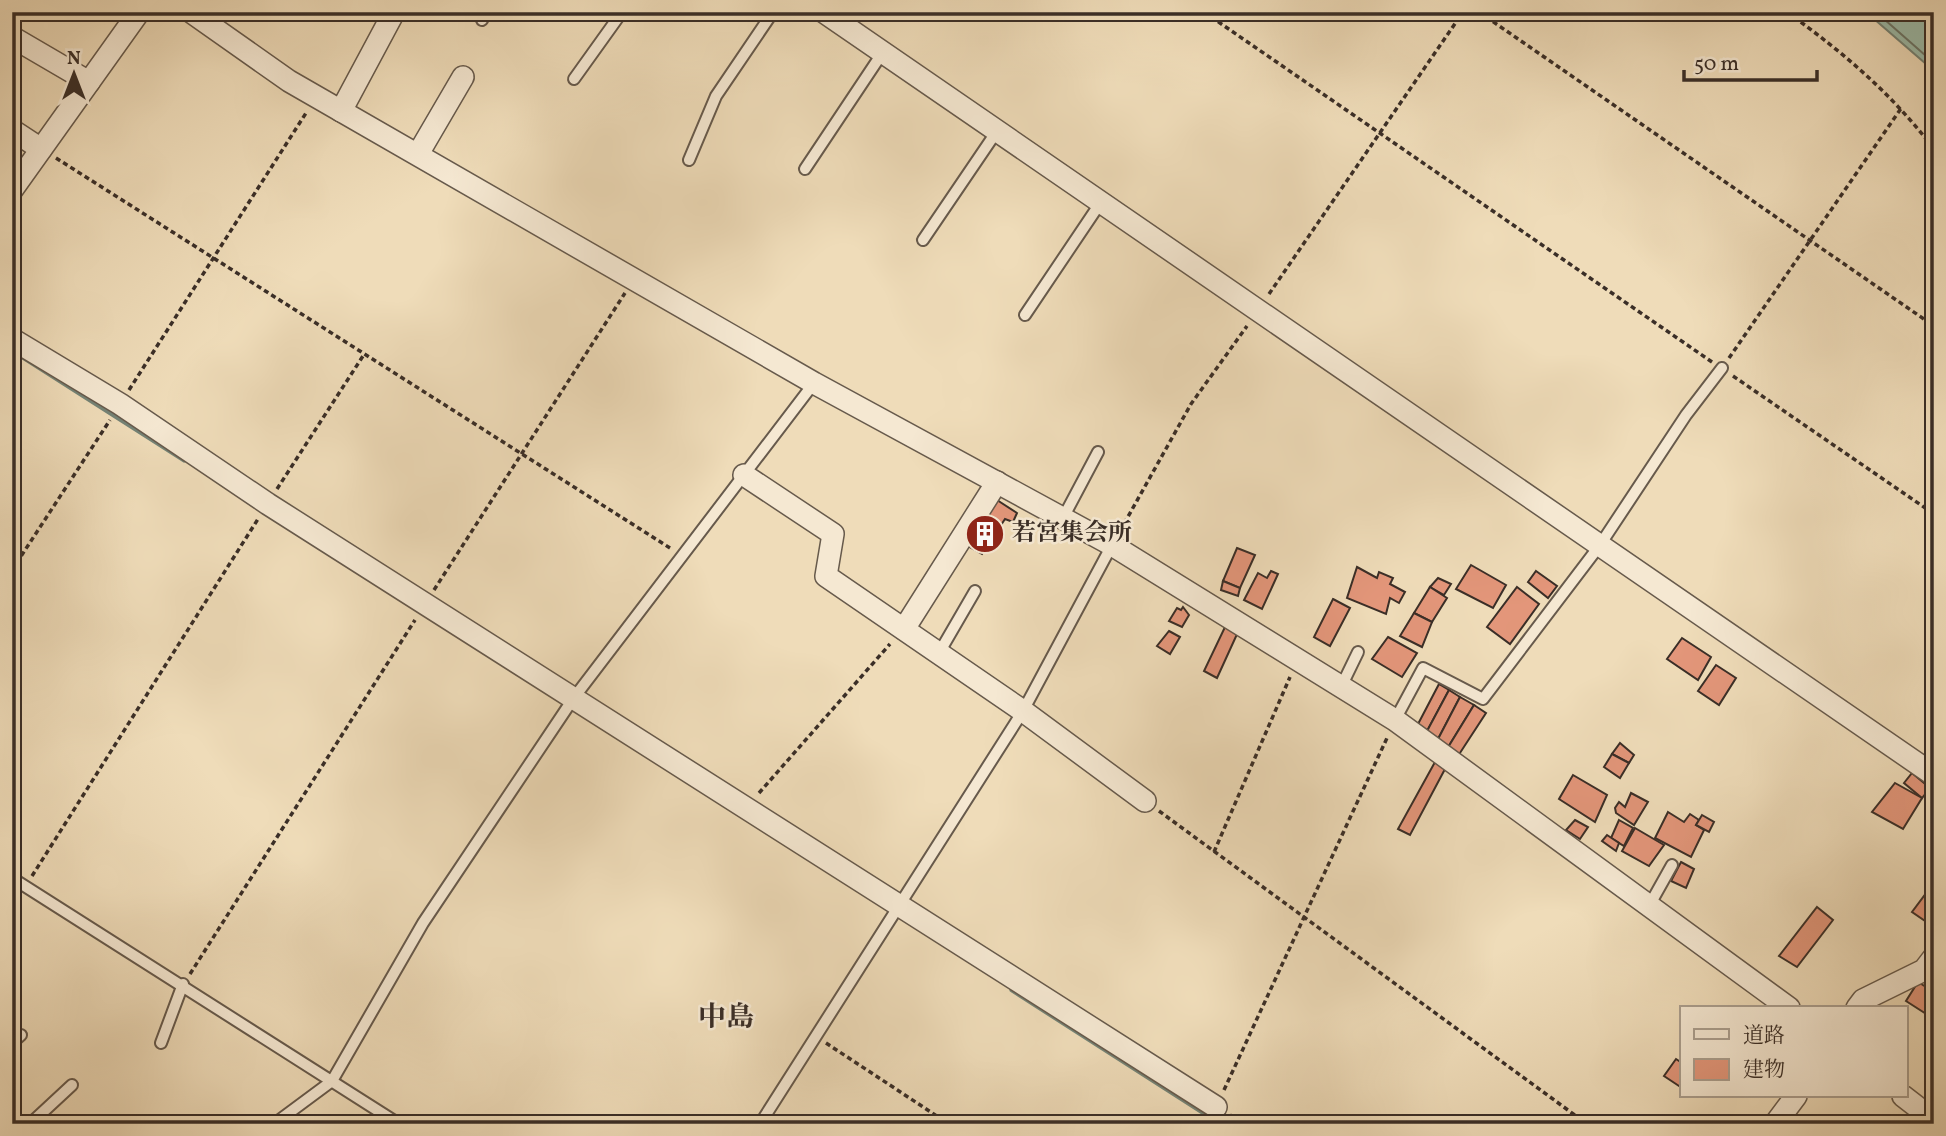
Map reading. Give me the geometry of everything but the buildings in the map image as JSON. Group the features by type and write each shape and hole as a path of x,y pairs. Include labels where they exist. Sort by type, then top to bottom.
{"street":[{"path":"12,190 139,12"},
{"path":"191,12 289,81 814,383 1112,545 1395,720 1786,1006"},
{"path":"341,111 394,12"},
{"path":"824,12 1934,775"},
{"path":"12,37 89,82"},
{"path":"418,154 463,78"},
{"path":"12,130 41,149"},
{"path":"12,339 120,404 268,504 1216,1107"},
{"path":"744,475 833,534 826,576 1023,711 1145,801"},
{"path":"904,629 997,482"},
{"path":"1858,1006 1863,1000 1924,970 1934,957"},
{"path":"1775,1124 1794,1098"},
{"path":"1906,1098 1934,1120"}],"lane":[{"path":"574,79 622,12"},
{"path":"689,160 716,96 773,12"},
{"path":"805,169 883,52"},
{"path":"923,240 997,131"},
{"path":"1025,315 1101,202"},
{"path":"1395,720 1423,668 1483,699 1600,545 1686,415 1722,369"},
{"path":"274,1124 332,1080 423,923 573,699 814,383"},
{"path":"1063,518 1098,452"},
{"path":"760,1124 1023,711 1112,545"},
{"path":"939,653 975,591"},
{"path":"1341,687 1358,652"},
{"path":"1649,906 1672,865"},
{"path":"12,878 400,1124"},
{"path":"161,1043 183,985"},
{"path":"12,1043 21,1035"},
{"path":"30,1124 72,1085"}],"path":[{"path":"1204,12 1934,514"},
{"path":"1112,545 1191,404 1258,311 1462,12"},
{"path":"1479,12 1934,326"},
{"path":"1787,12 1836,47 1902,107 1934,149"},
{"path":"12,570 316,96"},
{"path":"1722,369 1902,107"},
{"path":"41,149 363,356 684,556"},
{"path":"183,985 634,279"},
{"path":"26,887 363,356"},
{"path":"746,808 904,629"},
{"path":"1214,852 1298,660"},
{"path":"1216,1107 1395,720"},
{"path":"1145,801 1587,1124"},
{"path":"816,1036 948,1124"}],"water":[{"path":"1866,12 1934,12 1934,74 1926,64"}],"waterway":[{"path":"21,356 184,460"},
{"path":"1012,990 1221,1124"}],"place":[{"name":"若宮集会所","path":"985,534"}],"district":[{"name":"中島","path":"726,1018"}]}
